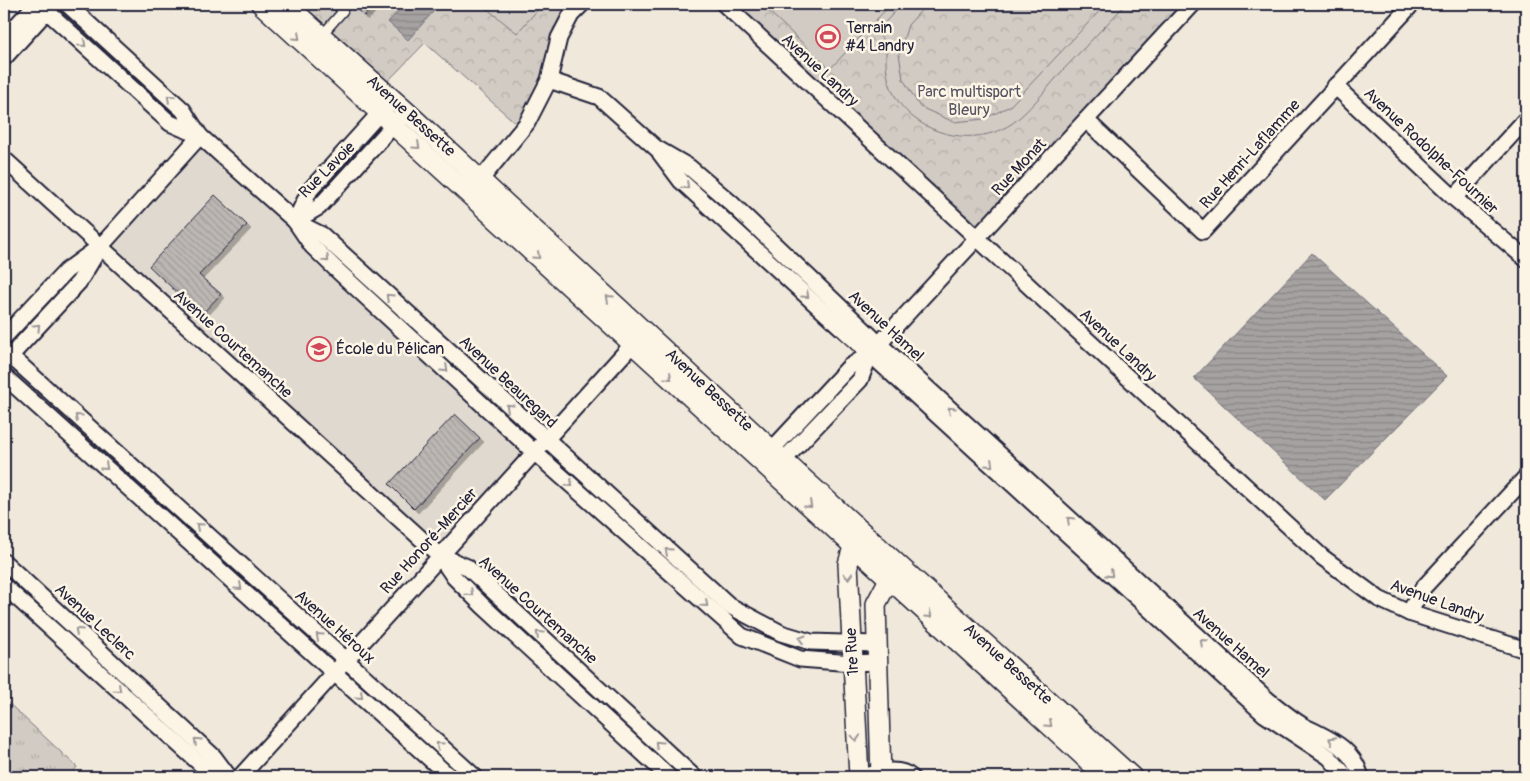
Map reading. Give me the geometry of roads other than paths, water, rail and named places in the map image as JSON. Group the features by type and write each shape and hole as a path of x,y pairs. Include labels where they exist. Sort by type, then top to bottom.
{"street":[{"name":"Avenue Beauregard","path":"67,4 183,110 200,136 295,221 312,246 339,272 534,452 689,579 730,606 781,633 811,642 850,644 877,653"},
{"name":"Avenue Bessette","path":"261,4 474,187 1029,695 1132,777"},
{"name":"Avenue Bessette","path":"286,4 321,36 389,112 407,112 474,187"},
{"path":"474,187 527,123 549,80 559,38 570,15 582,4"},
{"name":"Avenue Landry","path":"724,4 1322,557 1379,599 1409,613 1526,650"},
{"name":"Rue Monat","path":"772,461 860,380 875,349 1194,4"},
{"name":"Rue Henri-Laflamme","path":"1086,120 1203,231 1412,4"},
{"name":"Avenue Beauregard","path":"43,6 170,122 200,136"},
{"path":"4,39 43,6"},
{"path":"4,58 43,6"},
{"name":"Avenue Hamel","path":"549,80 599,97 656,148 689,166 731,203 875,349 1083,541 1264,714 1329,757 1343,775 1359,772 1339,744 1301,724 1268,700 1083,541"},
{"name":"Avenue Rodolphe-Fournier","path":"1335,86 1454,198 1526,260"},
{"name":"Rue Lavoie","path":"295,221 310,190 389,112"},
{"path":"1454,198 1526,119"},
{"path":"6,356 79,282 100,247 200,136"},
{"name":"Avenue Courtemanche","path":"4,159 439,555 454,577 669,777"},
{"name":"Avenue Beauregard","path":"295,221 322,235 545,440 689,579 742,636 800,659 852,664 877,653"},
{"path":"4,337 66,271 100,247"},
{"name":"Rue Honoré-Mercier","path":"240,777 439,555 639,337"},
{"name":"Avenue Héroux","path":"6,356 172,501 475,777"},
{"path":"4,376 334,672 445,776 456,760"},
{"path":"1409,613 1423,588 1526,477"},
{"path":"160,516 172,501"},
{"name":"1re Rue","path":"856,537 848,564 850,644 860,777"},
{"name":"Avenue Courtemanche","path":"439,555 466,567 694,777"},
{"name":"Avenue Leclerc","path":"4,562 214,757 229,777"},
{"name":"1re Rue","path":"881,774 876,604 893,571"},
{"name":"Avenue Leclerc","path":"4,586 207,770 221,777"},
{"name":"Avenue Bessette","path":"1029,695 1106,777"},
{"path":"597,711 608,698"},
{"path":"151,719 162,708"},
{"path":"860,777 906,773 911,777"}],"lane":[{"path":"321,36 343,11 335,4"}],"place":[{"name":"Terrain #4 Landry","path":"828,37"},
{"name":"École du Pélican","path":"319,349"}],"park label":[{"name":"Parc multisport Bleury","path":"969,101"}]}
